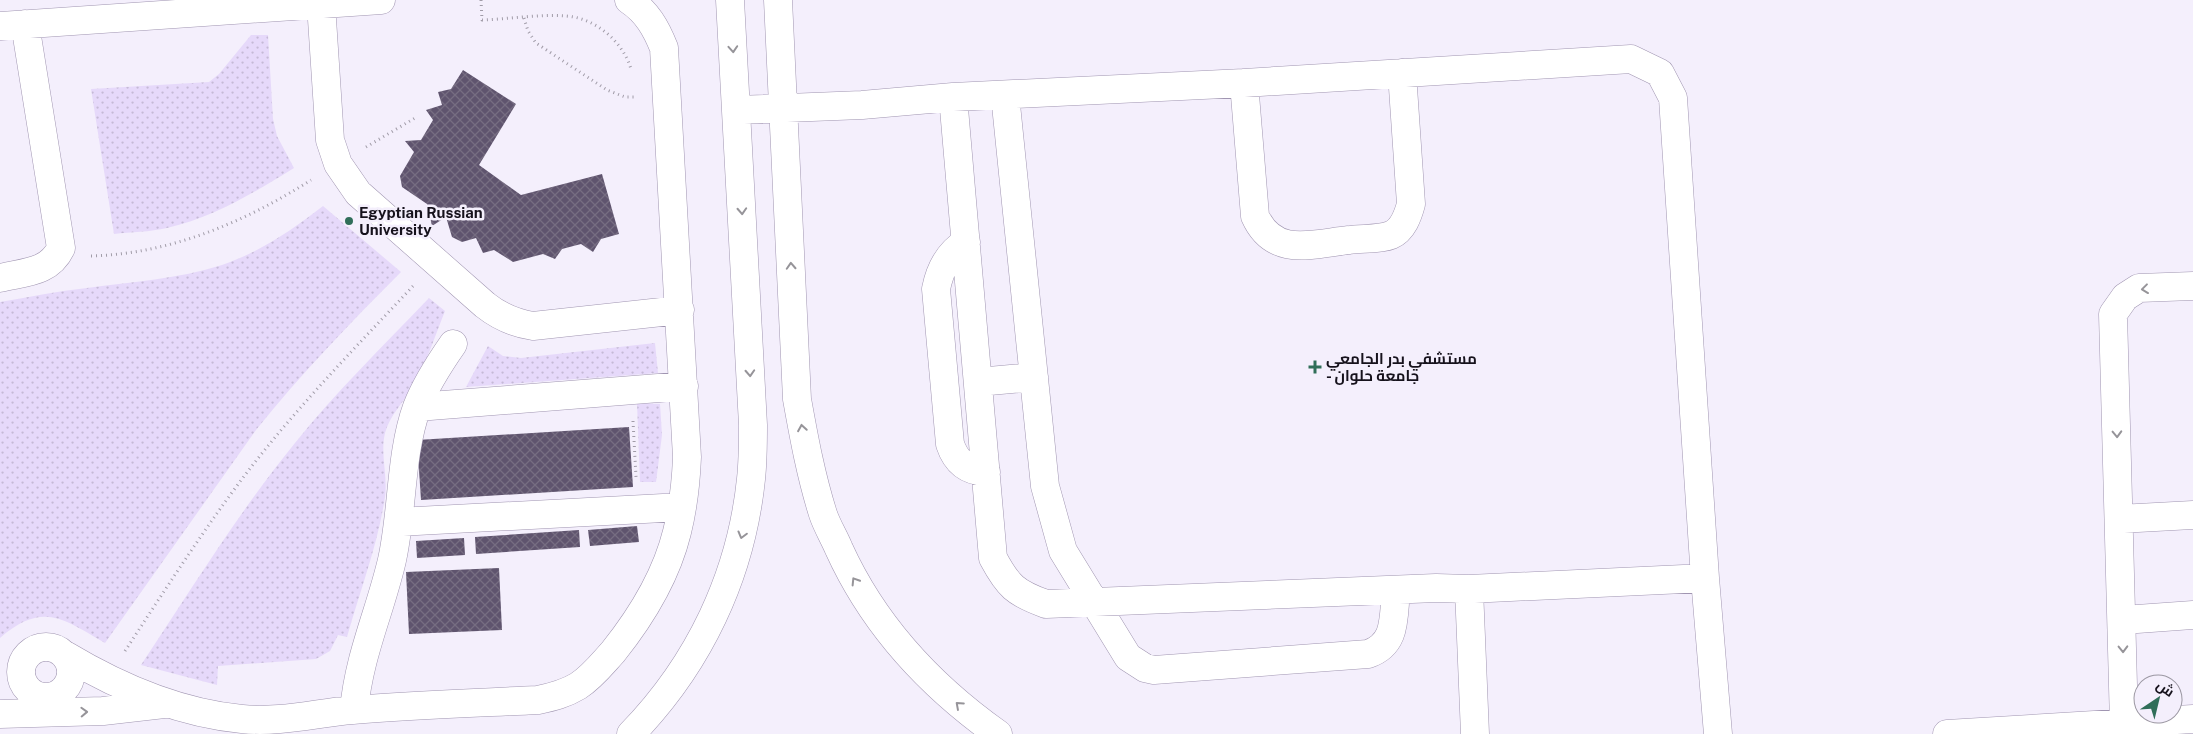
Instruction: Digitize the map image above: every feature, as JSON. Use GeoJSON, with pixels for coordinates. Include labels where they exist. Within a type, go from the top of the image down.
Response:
{"type":"FeatureCollection","features":[{"type":"Feature","properties":{"kind":"street"},"geometry":{"type":"LineString","coordinates":[[0,278],[48,266],[57,257],[62,248],[61,235],[12,25],[381,0]]}},
{"type":"Feature","properties":{"kind":"street"},"geometry":{"type":"LineString","coordinates":[[0,674],[31,651],[39,647],[48,646],[58,649],[107,679],[164,704],[244,720],[263,720],[354,710],[552,698],[577,686],[598,669],[631,629],[646,606],[669,558],[682,507],[687,457],[664,48],[657,30],[645,14],[629,0]]}},
{"type":"Feature","properties":{"kind":"street"},"geometry":{"type":"LineString","coordinates":[[631,734],[653,712],[684,670],[710,626],[730,578],[744,529],[752,477],[753,426],[730,0]]}},
{"type":"Feature","properties":{"kind":"street"},"geometry":{"type":"LineString","coordinates":[[778,0],[797,399],[807,458],[824,516],[849,571],[881,622],[919,668],[963,709],[998,734]]}},
{"type":"Feature","properties":{"kind":"street"},"geometry":{"type":"LineString","coordinates":[[321,4],[330,140],[338,164],[350,184],[358,192],[485,306],[499,316],[515,323],[533,326],[680,310]]}},
{"type":"Feature","properties":{"kind":"street"},"geometry":{"type":"LineString","coordinates":[[737,110],[862,105],[953,97],[1244,83],[1631,59],[1660,74],[1673,98],[1705,578],[1718,734]]}},
{"type":"Feature","properties":{"kind":"street"},"geometry":{"type":"LineString","coordinates":[[1244,83],[1255,216],[1262,230],[1274,240],[1294,246],[1391,235],[1404,222],[1411,204],[1402,73]]}},
{"type":"Feature","properties":{"kind":"street"},"geometry":{"type":"LineString","coordinates":[[1005,95],[1045,486],[1055,528],[1063,551],[1128,657],[1145,668],[1154,670],[1368,654],[1378,651],[1389,638],[1396,592]]}},
{"type":"Feature","properties":{"kind":"street"},"geometry":{"type":"LineString","coordinates":[[953,97],[993,558],[1004,579],[1023,596],[1046,604],[1094,603],[1705,578]]}},
{"type":"Feature","properties":{"kind":"street"},"geometry":{"type":"LineString","coordinates":[[966,242],[957,248],[942,266],[937,284],[937,299],[950,444],[958,460],[966,467],[986,472]]}},
{"type":"Feature","properties":{"kind":"street"},"geometry":{"type":"LineString","coordinates":[[2124,723],[2123,620],[2113,314],[2125,297],[2139,288],[2193,286]]}},
{"type":"Feature","properties":{"kind":"street"},"geometry":{"type":"LineString","coordinates":[[354,710],[358,673],[388,576],[398,522],[410,431],[417,407],[438,365],[453,344]]}},
{"type":"Feature","properties":{"kind":"street"},"geometry":{"type":"LineString","coordinates":[[978,382],[1034,377]]}},
{"type":"Feature","properties":{"kind":"street"},"geometry":{"type":"LineString","coordinates":[[417,407],[684,386]]}},
{"type":"Feature","properties":{"kind":"street"},"geometry":{"type":"LineString","coordinates":[[398,522],[682,507]]}},
{"type":"Feature","properties":{"kind":"street"},"geometry":{"type":"LineString","coordinates":[[2120,519],[2193,515]]}},
{"type":"Feature","properties":{"kind":"street"},"geometry":{"type":"LineString","coordinates":[[1469,589],[1475,734]]}},
{"type":"Feature","properties":{"kind":"street"},"geometry":{"type":"LineString","coordinates":[[2123,620],[2193,615]]}},
{"type":"Feature","properties":{"kind":"street"},"geometry":{"type":"LineString","coordinates":[[47,715],[56,695],[69,682],[70,664],[65,655]]}},
{"type":"Feature","properties":{"kind":"street"},"geometry":{"type":"LineString","coordinates":[[24,658],[20,676],[24,684],[37,696],[47,715]]}},
{"type":"Feature","properties":{"kind":"street"},"geometry":{"type":"LineString","coordinates":[[0,714],[47,715],[124,710],[164,704]]}},
{"type":"Feature","properties":{"kind":"street"},"geometry":{"type":"LineString","coordinates":[[1947,734],[2193,719]]}},
{"type":"Feature","properties":{"kind":"path"},"geometry":{"type":"LineString","coordinates":[[481,0],[482,20],[567,16],[598,26],[611,36],[621,48],[631,70]]}},
{"type":"Feature","properties":{"kind":"path"},"geometry":{"type":"LineString","coordinates":[[524,18],[528,32],[536,43],[607,90],[624,97],[635,97]]}},
{"type":"Feature","properties":{"kind":"path"},"geometry":{"type":"LineString","coordinates":[[634,88],[636,106]]}},
{"type":"Feature","properties":{"kind":"path"},"geometry":{"type":"LineString","coordinates":[[57,257],[113,255],[150,249],[196,237],[240,220],[282,199],[415,118]]}},
{"type":"Feature","properties":{"kind":"path"},"geometry":{"type":"LineString","coordinates":[[107,679],[184,561],[242,478],[306,400],[436,262]]}},
{"type":"Feature","properties":{"kind":"path"},"geometry":{"type":"LineString","coordinates":[[632,391],[638,509]]}},
{"type":"Feature","properties":{"kind":"shaded area"},"geometry":{"type":"Polygon","coordinates":[[[251,35],[268,35],[273,119],[277,136],[294,168],[248,195],[201,218],[161,229],[114,234],[91,89],[209,82],[219,74],[251,35]]]}},
{"type":"Feature","properties":{"kind":"shaded area"},"geometry":{"type":"Polygon","coordinates":[[[323,206],[401,272],[326,349],[256,430],[105,643],[65,621],[41,617],[29,620],[15,627],[0,638],[0,302],[65,291],[172,277],[222,265],[249,254],[275,240],[323,206]]]}},
{"type":"Feature","properties":{"kind":"shaded area"},"geometry":{"type":"Polygon","coordinates":[[[429,298],[445,311],[417,379],[393,415],[385,433],[383,449],[386,489],[382,515],[347,637],[338,635],[330,651],[316,659],[218,666],[217,685],[141,665],[215,552],[295,443],[360,369],[429,298]]]}},
{"type":"Feature","properties":{"kind":"shaded area"},"geometry":{"type":"Polygon","coordinates":[[[655,343],[658,373],[466,387],[488,346],[503,356],[521,358],[655,343]]]}},
{"type":"Feature","properties":{"kind":"shaded area"},"geometry":{"type":"Polygon","coordinates":[[[637,403],[660,404],[662,435],[656,482],[640,482],[637,403]]]}},
{"type":"Feature","properties":{"kind":"building"},"geometry":{"type":"Polygon","coordinates":[[[463,70],[516,104],[479,165],[521,195],[602,174],[619,234],[601,239],[593,252],[581,244],[562,249],[555,259],[543,254],[513,262],[494,250],[483,253],[476,238],[462,242],[452,237],[446,217],[432,226],[427,204],[402,187],[400,176],[414,152],[405,141],[421,140],[433,120],[426,110],[442,105],[438,92],[451,89],[463,70]]]}},
{"type":"Feature","properties":{"kind":"building"},"geometry":{"type":"Polygon","coordinates":[[[629,427],[633,487],[421,500],[417,440],[629,427]]]}},
{"type":"Feature","properties":{"kind":"building"},"geometry":{"type":"Polygon","coordinates":[[[637,526],[639,542],[590,546],[588,530],[637,526]]]}},
{"type":"Feature","properties":{"kind":"building"},"geometry":{"type":"Polygon","coordinates":[[[579,530],[580,547],[476,554],[475,537],[579,530]]]}},
{"type":"Feature","properties":{"kind":"building"},"geometry":{"type":"Polygon","coordinates":[[[464,538],[465,555],[417,558],[416,541],[464,538]]]}},
{"type":"Feature","properties":{"kind":"building"},"geometry":{"type":"Polygon","coordinates":[[[499,568],[502,630],[409,634],[406,572],[499,568]]]}},
{"type":"Feature","properties":{"kind":"place","name":"Egyptian Russian University"},"geometry":{"type":"Point","coordinates":[349,221]}},
{"type":"Feature","properties":{"kind":"place","name":"مستشفي بدر الجامعي - جامعة حلوان"},"geometry":{"type":"Point","coordinates":[1315,367]}}]}
